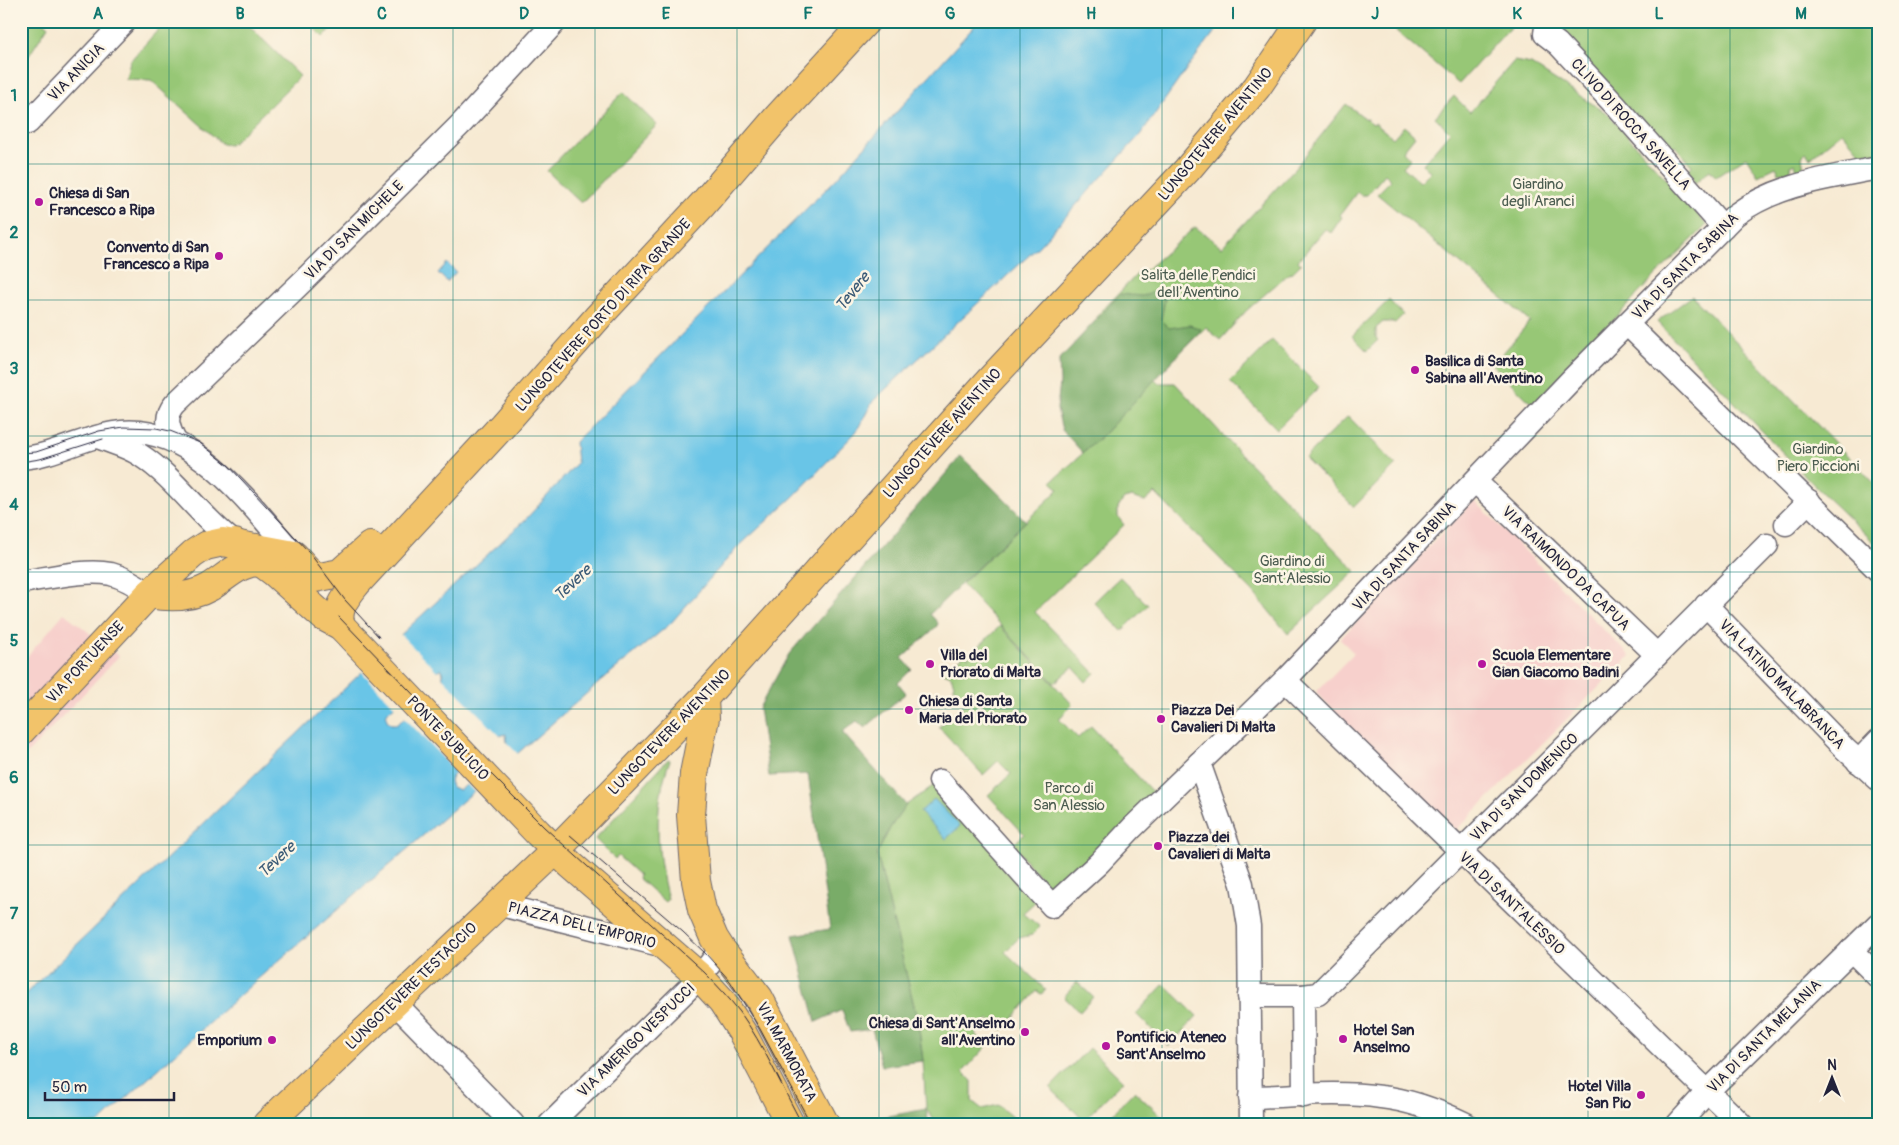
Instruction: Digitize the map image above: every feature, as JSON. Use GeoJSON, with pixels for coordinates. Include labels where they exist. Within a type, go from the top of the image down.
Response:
{"type":"FeatureCollection","features":[{"type":"Feature","properties":{"kind":"main road","name":"LUNGOTEVERE PORTO DI RIPA GRANDE"},"geometry":{"type":"LineString","coordinates":[[343,613],[357,583],[503,425],[598,317],[703,204],[776,119],[866,21]]}},
{"type":"Feature","properties":{"kind":"main road","name":"LUNGOTEVERE PORTO DI RIPA GRANDE"},"geometry":{"type":"LineString","coordinates":[[703,204],[755,158],[887,21]]}},
{"type":"Feature","properties":{"kind":"main road","name":"LUNGOTEVERE AVENTINO"},"geometry":{"type":"LineString","coordinates":[[555,842],[704,698],[989,381],[1187,170],[1258,87],[1302,21]]}},
{"type":"Feature","properties":{"kind":"main road","name":"LUNGOTEVERE PORTO DI RIPA GRANDE"},"geometry":{"type":"LineString","coordinates":[[294,555],[315,578],[340,572],[503,425]]}},
{"type":"Feature","properties":{"kind":"main road","name":"VIA PORTUENSE"},"geometry":{"type":"LineString","coordinates":[[21,730],[149,594],[193,554],[214,543],[235,543],[294,555]]}},
{"type":"Feature","properties":{"kind":"main road","name":"PONTE SUBLICIO"},"geometry":{"type":"LineString","coordinates":[[235,543],[262,562],[324,617],[343,613],[525,819],[555,842]]}},
{"type":"Feature","properties":{"kind":"main road"},"geometry":{"type":"LineString","coordinates":[[149,594],[168,597],[189,595],[207,588],[245,564],[262,562]]}},
{"type":"Feature","properties":{"kind":"main road"},"geometry":{"type":"LineString","coordinates":[[704,698],[705,718],[692,789],[692,838],[696,881],[702,910],[721,949]]}},
{"type":"Feature","properties":{"kind":"main road","name":"LUNGOTEVERE TESTACCIO"},"geometry":{"type":"LineString","coordinates":[[267,1124],[498,904],[555,842]]}},
{"type":"Feature","properties":{"kind":"main road","name":"PIAZZA DELL'EMPORIO"},"geometry":{"type":"LineString","coordinates":[[555,842],[700,977],[722,1001]]}},
{"type":"Feature","properties":{"kind":"main road","name":"VIA MARMORATA"},"geometry":{"type":"LineString","coordinates":[[721,949],[746,981],[766,1012],[825,1124]]}},
{"type":"Feature","properties":{"kind":"main road","name":"VIA MARMORATA"},"geometry":{"type":"LineString","coordinates":[[722,1001],[742,1032],[790,1124]]}},
{"type":"Feature","properties":{"kind":"street","name":"VIA ANICIA"},"geometry":{"type":"LineString","coordinates":[[25,120],[125,21]]}},
{"type":"Feature","properties":{"kind":"street","name":"VIA DI SAN MICHELE"},"geometry":{"type":"LineString","coordinates":[[175,441],[168,422],[169,412],[175,404],[302,282],[460,124],[556,21]]}},
{"type":"Feature","properties":{"kind":"street","name":"CLIVO DI ROCCA SAVELLA"},"geometry":{"type":"LineString","coordinates":[[1548,21],[1545,34],[1558,44],[1616,105],[1723,227]]}},
{"type":"Feature","properties":{"kind":"street","name":"VIA DI SANTA SABINA"},"geometry":{"type":"LineString","coordinates":[[1199,763],[1332,632],[1626,324],[1723,227],[1749,204],[1777,191],[1812,181],[1878,168]]}},
{"type":"Feature","properties":{"kind":"street"},"geometry":{"type":"LineString","coordinates":[[1626,324],[1878,570]]}},
{"type":"Feature","properties":{"kind":"street"},"geometry":{"type":"LineString","coordinates":[[21,458],[38,456],[97,436],[123,431],[158,434],[175,441],[197,455],[222,476],[294,555]]}},
{"type":"Feature","properties":{"kind":"street"},"geometry":{"type":"LineString","coordinates":[[97,436],[129,448],[157,467],[221,532],[235,543]]}},
{"type":"Feature","properties":{"kind":"street","name":"VIA RAIMONDO DA CAPUA"},"geometry":{"type":"LineString","coordinates":[[1475,481],[1657,655]]}},
{"type":"Feature","properties":{"kind":"street"},"geometry":{"type":"LineString","coordinates":[[1786,524],[1809,501]]}},
{"type":"Feature","properties":{"kind":"street","name":"VIA DI SAN DOMENICO"},"geometry":{"type":"LineString","coordinates":[[1303,996],[1318,994],[1767,545]]}},
{"type":"Feature","properties":{"kind":"street"},"geometry":{"type":"LineString","coordinates":[[21,582],[104,573],[130,581],[149,594]]}},
{"type":"Feature","properties":{"kind":"street","name":"VIA LATINO MALABRANCA"},"geometry":{"type":"LineString","coordinates":[[1706,605],[1858,762],[1878,779]]}},
{"type":"Feature","properties":{"kind":"street","name":"VIA DI SANT'ALESSIO"},"geometry":{"type":"LineString","coordinates":[[1285,680],[1741,1124]]}},
{"type":"Feature","properties":{"kind":"street"},"geometry":{"type":"LineString","coordinates":[[1858,762],[1878,741]]}},
{"type":"Feature","properties":{"kind":"street"},"geometry":{"type":"LineString","coordinates":[[940,781],[1052,906],[1099,864],[1132,828],[1199,763],[1245,892],[1248,926],[1250,1124]]}},
{"type":"Feature","properties":{"kind":"street","name":"PIAZZA DELL'EMPORIO"},"geometry":{"type":"LineString","coordinates":[[498,904],[666,946]]}},
{"type":"Feature","properties":{"kind":"street","name":"VIA DI SANTA MELANIA"},"geometry":{"type":"LineString","coordinates":[[1678,1124],[1708,1091],[1878,924]]}},
{"type":"Feature","properties":{"kind":"street"},"geometry":{"type":"LineString","coordinates":[[700,977],[721,949]]}},
{"type":"Feature","properties":{"kind":"street"},"geometry":{"type":"LineString","coordinates":[[1851,950],[1878,976]]}},
{"type":"Feature","properties":{"kind":"street","name":"VIA AMERIGO VESPUCCI"},"geometry":{"type":"LineString","coordinates":[[550,1124],[700,977]]}},
{"type":"Feature","properties":{"kind":"street"},"geometry":{"type":"LineString","coordinates":[[1249,996],[1303,996],[1304,1096]]}},
{"type":"Feature","properties":{"kind":"street"},"geometry":{"type":"LineString","coordinates":[[394,1002],[513,1124]]}},
{"type":"Feature","properties":{"kind":"street"},"geometry":{"type":"LineString","coordinates":[[1250,1097],[1328,1094],[1382,1097],[1421,1106],[1466,1124]]}},
{"type":"Feature","properties":{"kind":"shaded area","name":"Scuola Elementare Gian Giacomo Badini"},"geometry":{"type":"Polygon","coordinates":[[[1474,500],[1630,656],[1456,830],[1316,692],[1354,653],[1340,639],[1474,500]]]}},
{"type":"Feature","properties":{"kind":"shaded area"},"geometry":{"type":"Polygon","coordinates":[[[64,613],[119,656],[21,760],[21,664],[64,613]]]}},
{"type":"Feature","properties":{"kind":"green space"},"geometry":{"type":"Polygon","coordinates":[[[21,21],[41,21],[48,26],[28,57],[21,52],[21,21]]]}},
{"type":"Feature","properties":{"kind":"green space"},"geometry":{"type":"Polygon","coordinates":[[[166,21],[244,21],[300,76],[234,142],[229,145],[222,144],[151,80],[126,79],[130,61],[166,21]]]}},
{"type":"Feature","properties":{"kind":"green space"},"geometry":{"type":"Polygon","coordinates":[[[307,21],[330,21],[334,26],[323,37],[307,21]]]}},
{"type":"Feature","properties":{"kind":"green space"},"geometry":{"type":"Polygon","coordinates":[[[1400,21],[1523,21],[1520,26],[1515,22],[1459,84],[1395,30],[1400,21]]]}},
{"type":"Feature","properties":{"kind":"green space"},"geometry":{"type":"Polygon","coordinates":[[[1555,21],[1878,21],[1878,154],[1864,158],[1842,132],[1810,158],[1806,153],[1802,157],[1804,169],[1797,170],[1795,164],[1790,166],[1791,171],[1779,173],[1776,167],[1758,176],[1746,157],[1716,177],[1710,170],[1695,183],[1687,171],[1692,166],[1675,146],[1669,151],[1550,31],[1555,21]]]}},
{"type":"Feature","properties":{"kind":"green space","name":"Giardino degli Aranci"},"geometry":{"type":"Polygon","coordinates":[[[1514,61],[1531,64],[1608,114],[1707,225],[1650,281],[1534,406],[1493,365],[1530,321],[1377,194],[1391,180],[1385,174],[1367,195],[1361,195],[1357,192],[1340,215],[1342,217],[1331,233],[1325,229],[1298,261],[1301,264],[1246,311],[1220,340],[1206,327],[1154,379],[1096,317],[1140,271],[1146,270],[1195,227],[1222,247],[1296,167],[1346,104],[1373,124],[1375,123],[1393,138],[1404,126],[1415,136],[1403,151],[1410,159],[1403,167],[1420,182],[1430,172],[1423,164],[1450,132],[1435,117],[1454,96],[1470,112],[1514,61]]]}},
{"type":"Feature","properties":{"kind":"green space"},"geometry":{"type":"Polygon","coordinates":[[[623,92],[657,125],[581,203],[547,171],[623,92]]]}},
{"type":"Feature","properties":{"kind":"green space"},"geometry":{"type":"Polygon","coordinates":[[[1154,291],[1165,299],[1161,320],[1169,328],[1190,325],[1201,329],[1102,436],[1083,453],[1062,430],[1057,409],[1060,382],[1059,360],[1120,294],[1142,296],[1154,291]]]}},
{"type":"Feature","properties":{"kind":"green space","name":"Giardino Piero Piccioni"},"geometry":{"type":"Polygon","coordinates":[[[1692,296],[1878,487],[1878,546],[1817,488],[1657,322],[1692,296]]]}},
{"type":"Feature","properties":{"kind":"green space"},"geometry":{"type":"Polygon","coordinates":[[[1389,300],[1403,315],[1395,323],[1383,322],[1376,328],[1376,338],[1378,340],[1367,351],[1352,336],[1389,300]]]}},
{"type":"Feature","properties":{"kind":"green space"},"geometry":{"type":"Polygon","coordinates":[[[1272,340],[1319,387],[1277,429],[1230,382],[1272,340]]]}},
{"type":"Feature","properties":{"kind":"green space","name":"Giardino di Sant'Alessio"},"geometry":{"type":"Polygon","coordinates":[[[1154,379],[1158,383],[1175,383],[1231,444],[1356,571],[1288,634],[1253,592],[1155,493],[1145,502],[1132,497],[1124,499],[1118,507],[1118,517],[1124,525],[1035,612],[1095,673],[1086,682],[1073,667],[1054,683],[962,584],[1059,489],[1051,482],[1102,436],[1154,379]]]}},
{"type":"Feature","properties":{"kind":"green space"},"geometry":{"type":"Polygon","coordinates":[[[1348,416],[1396,465],[1354,507],[1305,458],[1348,416]]]}},
{"type":"Feature","properties":{"kind":"green space"},"geometry":{"type":"Polygon","coordinates":[[[961,456],[1026,521],[930,614],[938,623],[937,626],[902,658],[912,669],[898,683],[906,693],[865,728],[857,721],[842,732],[906,805],[890,828],[877,854],[918,1022],[923,1061],[882,1066],[872,1029],[850,1032],[842,1010],[816,1022],[793,935],[830,929],[808,774],[769,776],[759,708],[789,654],[961,456]]]}},
{"type":"Feature","properties":{"kind":"green space"},"geometry":{"type":"Polygon","coordinates":[[[1120,577],[1148,605],[1122,631],[1094,602],[1120,577]]]}},
{"type":"Feature","properties":{"kind":"green space","name":"Parco di San Alessio"},"geometry":{"type":"Polygon","coordinates":[[[1000,626],[1072,704],[1059,719],[1078,738],[1091,726],[1156,796],[1052,892],[1013,845],[1024,834],[988,795],[1011,774],[998,761],[983,775],[939,727],[967,702],[953,687],[954,684],[951,676],[944,673],[965,654],[968,657],[1000,626]]]}},
{"type":"Feature","properties":{"kind":"green space"},"geometry":{"type":"Polygon","coordinates":[[[668,759],[670,760],[661,794],[658,830],[661,865],[668,899],[665,902],[638,878],[639,875],[618,856],[615,859],[595,839],[668,759]]]}},
{"type":"Feature","properties":{"kind":"green space"},"geometry":{"type":"Polygon","coordinates":[[[940,781],[1036,901],[1023,913],[1040,927],[1032,935],[1019,938],[1005,952],[1046,990],[1041,994],[1037,991],[1002,1030],[988,1019],[975,1034],[987,1046],[963,1072],[972,1081],[972,1101],[982,1109],[998,1105],[1020,1124],[937,1124],[926,1109],[918,1022],[877,854],[890,828],[906,805],[940,781]]]}},
{"type":"Feature","properties":{"kind":"green space"},"geometry":{"type":"Polygon","coordinates":[[[1077,982],[1093,997],[1080,1012],[1064,997],[1077,982]]]}},
{"type":"Feature","properties":{"kind":"green space"},"geometry":{"type":"Polygon","coordinates":[[[1164,984],[1197,1016],[1169,1046],[1136,1014],[1164,984]]]}},
{"type":"Feature","properties":{"kind":"green space"},"geometry":{"type":"Polygon","coordinates":[[[1089,1048],[1123,1081],[1084,1120],[1050,1088],[1089,1048]]]}},
{"type":"Feature","properties":{"kind":"green space"},"geometry":{"type":"Polygon","coordinates":[[[1134,1091],[1170,1124],[1103,1124],[1134,1091]]]}},
{"type":"Feature","properties":{"kind":"green space"},"geometry":{"type":"Polygon","coordinates":[[[926,1109],[929,1124],[847,1124],[926,1109]]]}},
{"type":"Feature","properties":{"kind":"water","name":"Tevere"},"geometry":{"type":"Polygon","coordinates":[[[979,21],[1223,21],[1140,135],[1038,247],[873,401],[856,432],[794,496],[737,548],[670,624],[609,674],[252,984],[98,1124],[21,1124],[21,998],[408,628],[526,519],[577,463],[575,442],[836,179],[979,21]],[[442,669],[429,673],[388,712],[386,718],[389,723],[398,724],[443,680],[442,669]],[[506,734],[493,738],[452,776],[450,781],[452,787],[459,790],[464,787],[507,745],[506,734]]]}},
{"type":"Feature","properties":{"kind":"water"},"geometry":{"type":"Polygon","coordinates":[[[447,263],[456,272],[447,282],[438,273],[447,263]]]}},
{"type":"Feature","properties":{"kind":"water"},"geometry":{"type":"Polygon","coordinates":[[[934,799],[960,826],[946,839],[920,812],[934,799]]]}},
{"type":"Feature","properties":{"kind":"pier"},"geometry":{"type":"Polygon","coordinates":[[[399,633],[439,673],[430,676],[396,708],[360,670],[399,633]]]}},
{"type":"Feature","properties":{"kind":"pier"},"geometry":{"type":"Polygon","coordinates":[[[440,675],[502,738],[494,740],[458,774],[403,716],[441,679],[440,675]]]}},
{"type":"Feature","properties":{"kind":"pier"},"geometry":{"type":"Polygon","coordinates":[[[504,740],[520,756],[476,794],[465,782],[504,744],[504,740]]]}},
{"type":"Feature","properties":{"kind":"tram line"},"geometry":{"type":"LineString","coordinates":[[21,453],[36,452],[99,431],[124,427],[156,428],[170,431],[200,443],[228,465],[308,551],[345,600],[379,637]]}},
{"type":"Feature","properties":{"kind":"tram line"},"geometry":{"type":"LineString","coordinates":[[21,462],[40,459],[103,439]]}},
{"type":"Feature","properties":{"kind":"tram line"},"geometry":{"type":"LineString","coordinates":[[339,617],[453,736],[544,827],[704,972],[723,992],[740,1012],[757,1039],[802,1124]]}},
{"type":"Feature","properties":{"kind":"tram line"},"geometry":{"type":"LineString","coordinates":[[570,835],[683,932],[730,981],[760,1029],[811,1124]]}},
{"type":"Feature","properties":{"kind":"place","name":"Chiesa di San Francesco a Ripa"},"geometry":{"type":"Point","coordinates":[39,202]}},
{"type":"Feature","properties":{"kind":"place","name":"Convento di San Francesco a Ripa"},"geometry":{"type":"Point","coordinates":[219,256]}},
{"type":"Feature","properties":{"kind":"place","name":"Basilica di Santa Sabina all'Aventino"},"geometry":{"type":"Point","coordinates":[1415,370]}},
{"type":"Feature","properties":{"kind":"place","name":"Villa del Priorato di Malta"},"geometry":{"type":"Point","coordinates":[930,664]}},
{"type":"Feature","properties":{"kind":"place","name":"Scuola Elementare Gian Giacomo Badini"},"geometry":{"type":"Point","coordinates":[1482,664]}},
{"type":"Feature","properties":{"kind":"place","name":"Chiesa di Santa Maria del Priorato"},"geometry":{"type":"Point","coordinates":[909,710]}},
{"type":"Feature","properties":{"kind":"place","name":"Piazza Dei Cavalieri Di Malta"},"geometry":{"type":"Point","coordinates":[1161,719]}},
{"type":"Feature","properties":{"kind":"place","name":"Piazza dei Cavalieri di Malta"},"geometry":{"type":"Point","coordinates":[1158,846]}},
{"type":"Feature","properties":{"kind":"place","name":"Chiesa di Sant'Anselmo all'Aventino"},"geometry":{"type":"Point","coordinates":[1025,1032]}},
{"type":"Feature","properties":{"kind":"place","name":"Hotel San Anselmo"},"geometry":{"type":"Point","coordinates":[1343,1039]}},
{"type":"Feature","properties":{"kind":"place","name":"Emporium"},"geometry":{"type":"Point","coordinates":[272,1040]}},
{"type":"Feature","properties":{"kind":"place","name":"Pontificio Ateneo Sant'Anselmo"},"geometry":{"type":"Point","coordinates":[1106,1046]}},
{"type":"Feature","properties":{"kind":"place","name":"Hotel Villa San Pio"},"geometry":{"type":"Point","coordinates":[1641,1095]}},
{"type":"Feature","properties":{"kind":"park label","name":"Salita delle Pendici dell'Aventino"},"geometry":{"type":"Point","coordinates":[1198,284]}}]}
